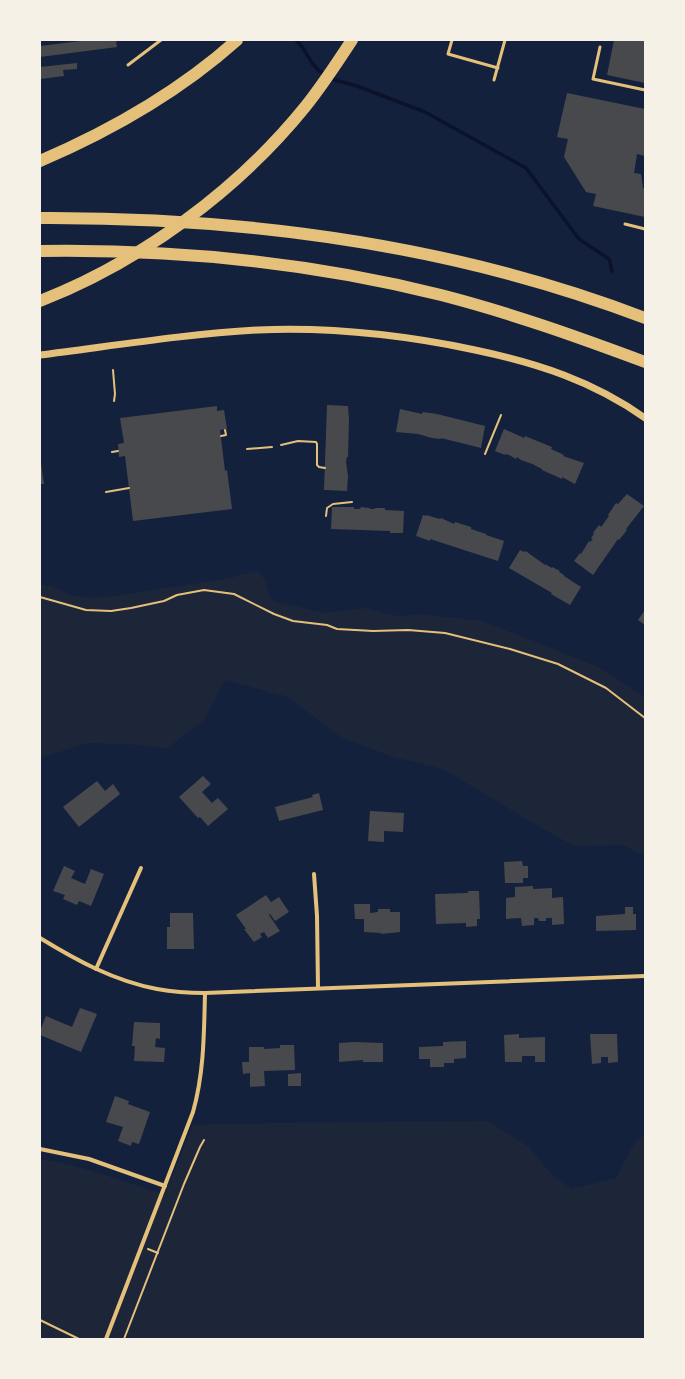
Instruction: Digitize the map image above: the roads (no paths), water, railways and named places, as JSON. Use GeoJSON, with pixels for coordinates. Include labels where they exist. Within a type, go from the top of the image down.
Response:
{"type":"FeatureCollection","features":[{"type":"Feature","properties":{"kind":"highway"},"geometry":{"type":"LineString","coordinates":[[40,161],[84,141],[144,107],[193,76],[237,40]]}},
{"type":"Feature","properties":{"kind":"highway"},"geometry":{"type":"LineString","coordinates":[[40,301],[103,272],[143,250],[173,230],[198,210],[247,169],[305,107],[352,40]]}},
{"type":"Feature","properties":{"kind":"highway"},"geometry":{"type":"LineString","coordinates":[[40,218],[148,220],[228,225],[350,239],[435,255],[485,267],[548,285],[645,318]]}},
{"type":"Feature","properties":{"kind":"highway"},"geometry":{"type":"LineString","coordinates":[[40,251],[88,250],[174,253],[226,258],[333,273],[388,283],[441,295],[499,311],[555,329],[645,362]]}},
{"type":"Feature","properties":{"kind":"highway"},"geometry":{"type":"LineString","coordinates":[[598,301],[645,313]]}},
{"type":"Feature","properties":{"kind":"street"},"geometry":{"type":"LineString","coordinates":[[40,355],[199,335],[258,330],[318,330],[377,334],[449,344],[506,357],[544,368],[581,381],[600,390],[645,418]]}},
{"type":"Feature","properties":{"kind":"street"},"geometry":{"type":"LineString","coordinates":[[96,969],[141,868]]}},
{"type":"Feature","properties":{"kind":"street"},"geometry":{"type":"LineString","coordinates":[[314,874],[317,916],[318,988]]}},
{"type":"Feature","properties":{"kind":"street"},"geometry":{"type":"LineString","coordinates":[[40,938],[68,955],[96,969],[133,983],[157,989],[206,993],[645,976]]}},
{"type":"Feature","properties":{"kind":"street"},"geometry":{"type":"LineString","coordinates":[[106,1339],[186,1134],[198,1093],[202,1067],[206,993]]}},
{"type":"Feature","properties":{"kind":"street"},"geometry":{"type":"LineString","coordinates":[[40,1149],[89,1159],[165,1186]]}},
{"type":"Feature","properties":{"kind":"lane"},"geometry":{"type":"LineString","coordinates":[[128,65],[161,40]]}},
{"type":"Feature","properties":{"kind":"lane"},"geometry":{"type":"LineString","coordinates":[[452,40],[448,54],[498,68]]}},
{"type":"Feature","properties":{"kind":"lane"},"geometry":{"type":"LineString","coordinates":[[494,80],[505,40]]}},
{"type":"Feature","properties":{"kind":"lane"},"geometry":{"type":"LineString","coordinates":[[600,47],[593,79],[645,90]]}},
{"type":"Feature","properties":{"kind":"lane"},"geometry":{"type":"LineString","coordinates":[[625,224],[645,228]]}},
{"type":"Feature","properties":{"kind":"waterway"},"geometry":{"type":"LineString","coordinates":[[296,40],[319,71],[335,80],[357,86],[425,112],[526,168],[579,239],[609,259],[612,271]]}}]}
